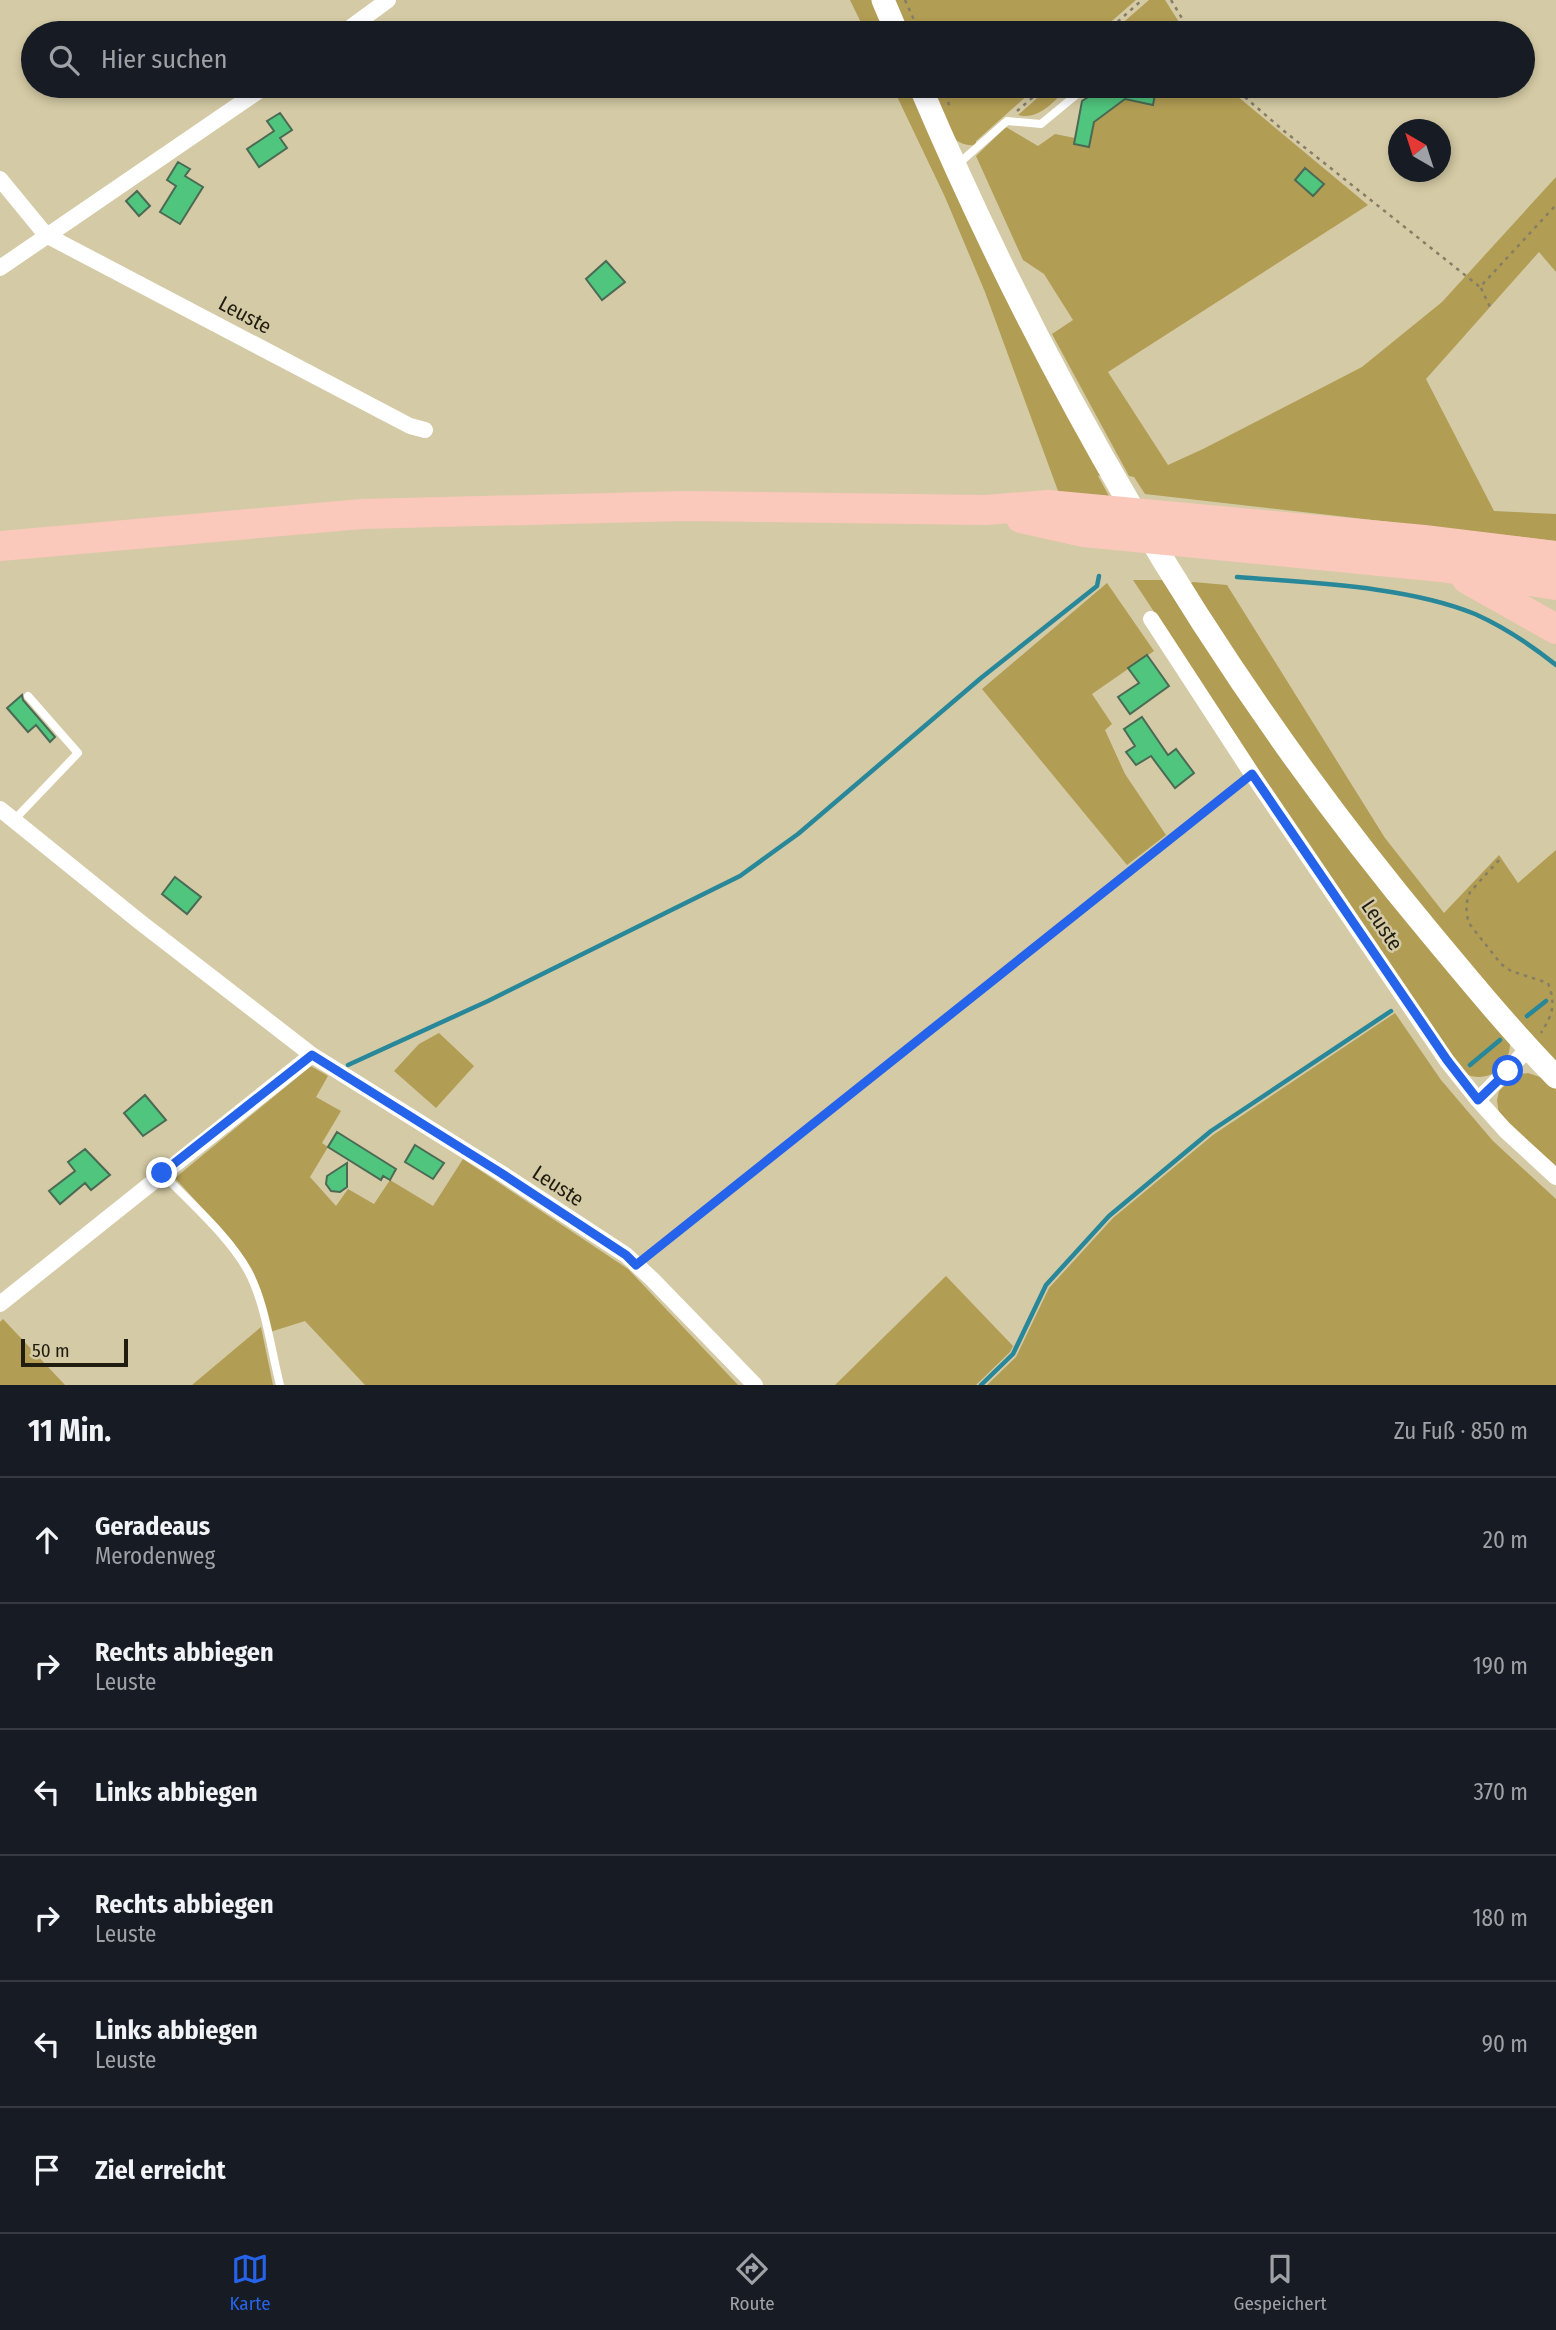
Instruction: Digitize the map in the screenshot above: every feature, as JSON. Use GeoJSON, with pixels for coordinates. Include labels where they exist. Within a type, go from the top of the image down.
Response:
{"type":"FeatureCollection","features":[{"type":"Feature","properties":{"kind":"highway"},"geometry":{"type":"LineString","coordinates":[[0,546],[362,514],[685,506],[986,510],[1048,505],[1424,540],[1556,556]]}},
{"type":"Feature","properties":{"kind":"highway"},"geometry":{"type":"LineString","coordinates":[[986,510],[1084,532],[1441,567],[1556,585]]}},
{"type":"Feature","properties":{"kind":"highway"},"geometry":{"type":"LineString","coordinates":[[1441,567],[1487,589],[1556,629]]}},
{"type":"Feature","properties":{"kind":"main road"},"geometry":{"type":"LineString","coordinates":[[883,0],[892,21]]}},
{"type":"Feature","properties":{"kind":"main road"},"geometry":{"type":"LineString","coordinates":[[925,98],[954,166],[1033,328],[1113,476],[1174,580],[1261,712],[1370,859],[1475,987],[1556,1077]]}},
{"type":"Feature","properties":{"kind":"street"},"geometry":{"type":"LineString","coordinates":[[359,21],[388,0]]}},
{"type":"Feature","properties":{"kind":"street"},"geometry":{"type":"LineString","coordinates":[[0,268],[248,98]]}},
{"type":"Feature","properties":{"kind":"street","name":"Leuste"},"geometry":{"type":"LineString","coordinates":[[0,179],[46,235],[410,426],[425,430]]}},
{"type":"Feature","properties":{"kind":"street","name":"Leuste"},"geometry":{"type":"LineString","coordinates":[[1152,619],[1252,774],[1447,1060],[1505,1130],[1556,1177]]}},
{"type":"Feature","properties":{"kind":"street","name":"Leuste"},"geometry":{"type":"LineString","coordinates":[[0,810],[312,1055],[626,1255],[755,1385]]}},
{"type":"Feature","properties":{"kind":"street"},"geometry":{"type":"LineString","coordinates":[[1478,1100],[1529,1048]]}},
{"type":"Feature","properties":{"kind":"street"},"geometry":{"type":"LineString","coordinates":[[0,1304],[312,1055]]}},
{"type":"Feature","properties":{"kind":"lane"},"geometry":{"type":"LineString","coordinates":[[954,166],[1007,121],[1041,124],[1072,98]]}},
{"type":"Feature","properties":{"kind":"lane"},"geometry":{"type":"LineString","coordinates":[[14,820],[78,753],[28,696]]}},
{"type":"Feature","properties":{"kind":"lane"},"geometry":{"type":"LineString","coordinates":[[162,1173],[230,1246],[248,1272],[260,1303],[279,1385]]}},
{"type":"Feature","properties":{"kind":"path"},"geometry":{"type":"LineString","coordinates":[[905,0],[915,21]]}},
{"type":"Feature","properties":{"kind":"path"},"geometry":{"type":"LineString","coordinates":[[1118,21],[1142,0]]}},
{"type":"Feature","properties":{"kind":"path"},"geometry":{"type":"LineString","coordinates":[[1171,0],[1184,21]]}},
{"type":"Feature","properties":{"kind":"path"},"geometry":{"type":"LineString","coordinates":[[1007,121],[1033,98]]}},
{"type":"Feature","properties":{"kind":"path"},"geometry":{"type":"LineString","coordinates":[[1247,98],[1284,131],[1480,287],[1490,307]]}},
{"type":"Feature","properties":{"kind":"path"},"geometry":{"type":"LineString","coordinates":[[1480,287],[1556,205]]}},
{"type":"Feature","properties":{"kind":"path"},"geometry":{"type":"LineString","coordinates":[[636,1265],[1252,774]]}},
{"type":"Feature","properties":{"kind":"path"},"geometry":{"type":"LineString","coordinates":[[1499,860],[1470,892],[1465,905],[1468,922],[1501,964],[1511,971],[1548,983],[1555,995],[1555,1010],[1546,1024]]}},
{"type":"Feature","properties":{"kind":"shaded area"},"geometry":{"type":"Polygon","coordinates":[[[850,0],[874,0],[883,21],[860,21],[850,0]]]}},
{"type":"Feature","properties":{"kind":"shaded area"},"geometry":{"type":"Polygon","coordinates":[[[891,0],[1136,0],[1112,21],[900,21],[891,0]]]}},
{"type":"Feature","properties":{"kind":"shaded area"},"geometry":{"type":"Polygon","coordinates":[[[1149,0],[1165,0],[1178,21],[1125,21],[1149,0]]]}},
{"type":"Feature","properties":{"kind":"shaded area"},"geometry":{"type":"Polygon","coordinates":[[[898,98],[917,98],[1113,503],[1061,499],[985,292],[945,197],[898,98]]]}},
{"type":"Feature","properties":{"kind":"shaded area"},"geometry":{"type":"Polygon","coordinates":[[[932,98],[1024,98],[976,141],[976,145],[965,145],[957,141],[939,115],[932,98]]]}},
{"type":"Feature","properties":{"kind":"shaded area"},"geometry":{"type":"Polygon","coordinates":[[[1037,98],[1057,98],[1040,112],[1018,115],[1037,98]]]}},
{"type":"Feature","properties":{"kind":"shaded area"},"geometry":{"type":"Polygon","coordinates":[[[1154,98],[1239,98],[1368,205],[1108,372],[1168,465],[1362,367],[1442,302],[1556,177],[1556,272],[1539,252],[1426,379],[1494,511],[1556,514],[1556,541],[1145,494],[1134,477],[1129,476],[1052,334],[1073,320],[1044,274],[1023,260],[976,156],[1006,127],[1038,146],[1055,134],[1075,138],[1074,144],[1089,147],[1094,122],[1125,99],[1153,104],[1154,98]]]}},
{"type":"Feature","properties":{"kind":"shaded area"},"geometry":{"type":"Polygon","coordinates":[[[1133,580],[1162,580],[1205,645],[1510,1043],[1506,1060],[1496,1072],[1482,1077],[1465,1074],[1351,909],[1133,580]]]}},
{"type":"Feature","properties":{"kind":"shaded area"},"geometry":{"type":"Polygon","coordinates":[[[1193,582],[1227,585],[1385,838],[1444,913],[1499,855],[1518,883],[1556,850],[1556,1066],[1343,813],[1187,585],[1193,582]]]}},
{"type":"Feature","properties":{"kind":"shaded area"},"geometry":{"type":"Polygon","coordinates":[[[1107,583],[1154,651],[1092,694],[1112,724],[1105,730],[1125,774],[1166,835],[1127,865],[982,689],[1107,583]]]}},
{"type":"Feature","properties":{"kind":"shaded area"},"geometry":{"type":"Polygon","coordinates":[[[1395,1013],[1441,1080],[1493,1141],[1556,1199],[1556,1385],[987,1385],[1016,1357],[1049,1288],[1113,1218],[1213,1135],[1395,1013]]]}},
{"type":"Feature","properties":{"kind":"shaded area"},"geometry":{"type":"Polygon","coordinates":[[[439,1033],[474,1066],[436,1108],[394,1071],[419,1044],[439,1033]]]}},
{"type":"Feature","properties":{"kind":"shaded area"},"geometry":{"type":"Polygon","coordinates":[[[311,1066],[328,1076],[316,1097],[341,1111],[322,1143],[328,1147],[310,1177],[336,1206],[348,1189],[374,1204],[390,1180],[433,1206],[463,1159],[628,1269],[738,1385],[365,1385],[305,1321],[270,1332],[251,1269],[233,1242],[175,1178],[311,1066]]]}},
{"type":"Feature","properties":{"kind":"shaded area"},"geometry":{"type":"Polygon","coordinates":[[[1528,1073],[1546,1079],[1556,1089],[1556,1168],[1499,1115],[1499,1091],[1516,1075],[1528,1073]]]}},
{"type":"Feature","properties":{"kind":"shaded area"},"geometry":{"type":"Polygon","coordinates":[[[946,1276],[1013,1346],[1010,1352],[976,1385],[835,1385],[946,1276]]]}},
{"type":"Feature","properties":{"kind":"shaded area"},"geometry":{"type":"Polygon","coordinates":[[[3,1319],[65,1385],[0,1385],[0,1322],[3,1319]]]}},
{"type":"Feature","properties":{"kind":"shaded area"},"geometry":{"type":"Polygon","coordinates":[[[261,1327],[273,1385],[192,1385],[261,1327]]]}},
{"type":"Feature","properties":{"kind":"building"},"geometry":{"type":"Polygon","coordinates":[[[1087,98],[1154,98],[1153,105],[1125,99],[1094,122],[1089,147],[1074,144],[1082,101],[1087,98]]]}},
{"type":"Feature","properties":{"kind":"building"},"geometry":{"type":"Polygon","coordinates":[[[280,113],[292,130],[280,138],[287,148],[259,167],[247,149],[274,131],[267,121],[280,113]]]}},
{"type":"Feature","properties":{"kind":"building"},"geometry":{"type":"Polygon","coordinates":[[[178,162],[190,169],[185,176],[203,187],[180,224],[160,212],[176,186],[167,180],[178,162]]]}},
{"type":"Feature","properties":{"kind":"building"},"geometry":{"type":"Polygon","coordinates":[[[1305,168],[1324,184],[1313,196],[1295,180],[1305,168]]]}},
{"type":"Feature","properties":{"kind":"building"},"geometry":{"type":"Polygon","coordinates":[[[137,191],[150,206],[139,216],[126,201],[137,191]]]}},
{"type":"Feature","properties":{"kind":"building"},"geometry":{"type":"Polygon","coordinates":[[[606,261],[625,282],[602,300],[586,279],[606,261]]]}},
{"type":"Feature","properties":{"kind":"building"},"geometry":{"type":"Polygon","coordinates":[[[1147,655],[1169,686],[1130,714],[1118,697],[1139,683],[1128,668],[1147,655]]]}},
{"type":"Feature","properties":{"kind":"building"},"geometry":{"type":"Polygon","coordinates":[[[22,695],[23,700],[55,737],[50,742],[36,725],[28,732],[7,708],[22,695]]]}},
{"type":"Feature","properties":{"kind":"building"},"geometry":{"type":"Polygon","coordinates":[[[1142,717],[1168,755],[1176,749],[1194,773],[1175,788],[1151,756],[1136,765],[1126,752],[1135,746],[1124,729],[1142,717]]]}},
{"type":"Feature","properties":{"kind":"building"},"geometry":{"type":"Polygon","coordinates":[[[175,877],[201,897],[187,914],[162,894],[175,877]]]}},
{"type":"Feature","properties":{"kind":"building"},"geometry":{"type":"Polygon","coordinates":[[[145,1095],[166,1120],[143,1136],[124,1113],[145,1095]]]}},
{"type":"Feature","properties":{"kind":"building"},"geometry":{"type":"Polygon","coordinates":[[[337,1132],[396,1169],[390,1180],[383,1176],[381,1180],[328,1147],[337,1132]]]}},
{"type":"Feature","properties":{"kind":"building"},"geometry":{"type":"Polygon","coordinates":[[[415,1145],[444,1163],[433,1179],[405,1162],[415,1145]]]}},
{"type":"Feature","properties":{"kind":"building"},"geometry":{"type":"Polygon","coordinates":[[[85,1149],[110,1175],[91,1190],[85,1183],[60,1204],[49,1191],[75,1171],[68,1162],[85,1149]]]}},
{"type":"Feature","properties":{"kind":"building"},"geometry":{"type":"Polygon","coordinates":[[[347,1163],[347,1187],[340,1192],[331,1191],[326,1184],[327,1176],[347,1163]]]}},
{"type":"Feature","properties":{"kind":"waterway"},"geometry":{"type":"LineString","coordinates":[[348,1065],[488,1001],[740,876],[798,834],[981,678],[1097,586],[1099,576]]}},
{"type":"Feature","properties":{"kind":"waterway"},"geometry":{"type":"LineString","coordinates":[[1237,577],[1358,587],[1419,597],[1475,614],[1527,644],[1556,665]]}},
{"type":"Feature","properties":{"kind":"waterway"},"geometry":{"type":"LineString","coordinates":[[1527,1016],[1546,1001]]}},
{"type":"Feature","properties":{"kind":"waterway"},"geometry":{"type":"LineString","coordinates":[[981,1385],[1013,1354],[1046,1285],[1109,1216],[1211,1131],[1391,1011]]}},
{"type":"Feature","properties":{"kind":"waterway"},"geometry":{"type":"LineString","coordinates":[[1470,1065],[1500,1040]]}},
{"type":"Feature","properties":{"kind":"route"},"geometry":{"type":"LineString","coordinates":[[162,1173],[312,1055],[501,1173],[626,1255],[636,1265],[1252,774],[1447,1060],[1478,1100],[1508,1071]]}}]}
